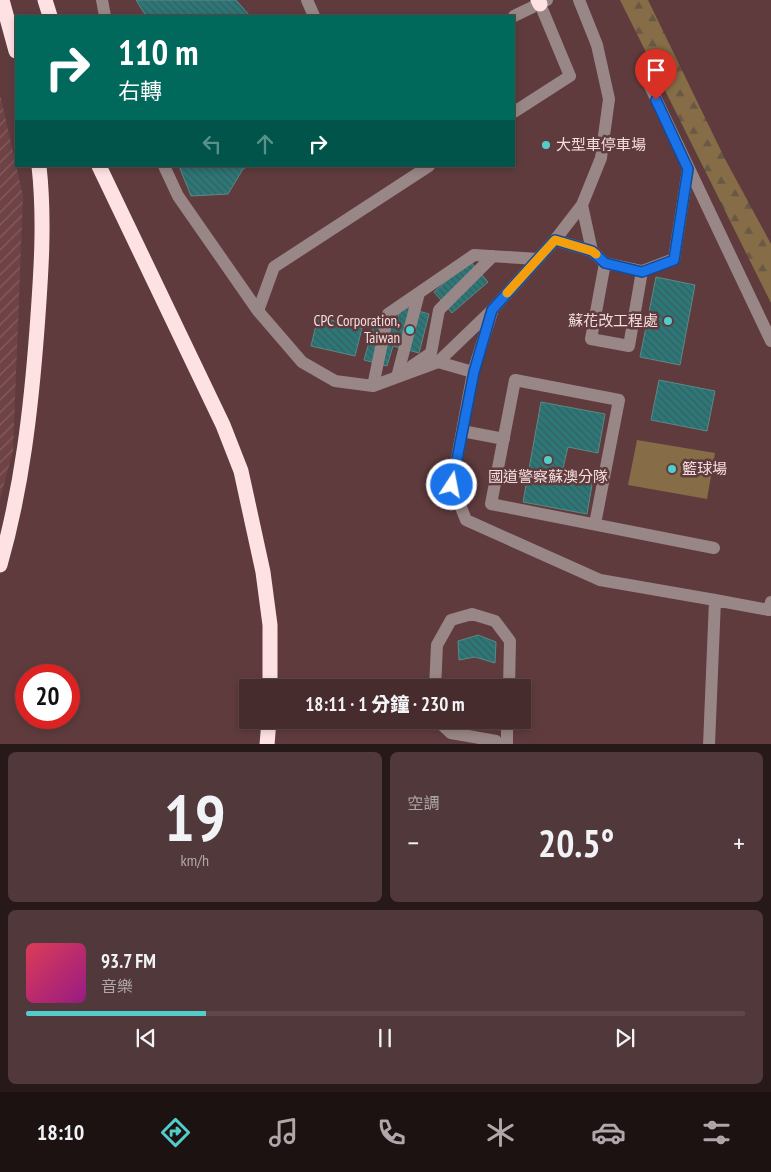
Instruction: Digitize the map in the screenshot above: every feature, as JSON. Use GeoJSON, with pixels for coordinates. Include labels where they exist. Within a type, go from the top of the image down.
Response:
{"type":"FeatureCollection","features":[{"type":"Feature","properties":{"kind":"highway"},"geometry":{"type":"LineString","coordinates":[[2,0],[15,47]]}},
{"type":"Feature","properties":{"kind":"highway"},"geometry":{"type":"LineString","coordinates":[[11,0],[15,22]]}},
{"type":"Feature","properties":{"kind":"highway"},"geometry":{"type":"LineString","coordinates":[[0,565],[18,495],[31,399],[42,264],[42,192],[39,167]]}},
{"type":"Feature","properties":{"kind":"highway"},"geometry":{"type":"LineString","coordinates":[[99,167],[223,425],[240,471],[253,522],[265,589],[270,625],[270,679]]}},
{"type":"Feature","properties":{"kind":"highway"},"geometry":{"type":"LineString","coordinates":[[267,744],[268,729]]}},
{"type":"Feature","properties":{"kind":"lane"},"geometry":{"type":"LineString","coordinates":[[102,0],[105,15]]}},
{"type":"Feature","properties":{"kind":"lane"},"geometry":{"type":"LineString","coordinates":[[307,0],[314,15]]}},
{"type":"Feature","properties":{"kind":"lane"},"geometry":{"type":"LineString","coordinates":[[164,167],[178,196],[258,311],[302,362],[335,381],[373,386],[438,362],[492,310],[555,240],[582,205],[601,158],[609,99],[597,45],[579,0]]}},
{"type":"Feature","properties":{"kind":"lane"},"geometry":{"type":"LineString","coordinates":[[515,15],[542,1],[570,76],[515,111]]}},
{"type":"Feature","properties":{"kind":"lane"},"geometry":{"type":"LineString","coordinates":[[648,82],[771,341]]}},
{"type":"Feature","properties":{"kind":"lane"},"geometry":{"type":"LineString","coordinates":[[258,311],[274,267],[427,167]]}},
{"type":"Feature","properties":{"kind":"lane"},"geometry":{"type":"LineString","coordinates":[[555,240],[592,251],[605,263],[642,272],[674,260],[688,169]]}},
{"type":"Feature","properties":{"kind":"lane"},"geometry":{"type":"LineString","coordinates":[[582,205],[592,251]]}},
{"type":"Feature","properties":{"kind":"lane"},"geometry":{"type":"LineString","coordinates":[[373,386],[388,314],[474,255],[538,259]]}},
{"type":"Feature","properties":{"kind":"lane"},"geometry":{"type":"LineString","coordinates":[[398,377],[431,353],[439,310],[494,256]]}},
{"type":"Feature","properties":{"kind":"lane"},"geometry":{"type":"LineString","coordinates":[[605,263],[591,339],[629,346],[642,272]]}},
{"type":"Feature","properties":{"kind":"lane"},"geometry":{"type":"LineString","coordinates":[[398,377],[419,293]]}},
{"type":"Feature","properties":{"kind":"lane"},"geometry":{"type":"LineString","coordinates":[[492,310],[474,372],[452,485],[466,520],[600,580],[769,610],[771,602]]}},
{"type":"Feature","properties":{"kind":"lane"},"geometry":{"type":"LineString","coordinates":[[438,362],[474,372]]}},
{"type":"Feature","properties":{"kind":"lane"},"geometry":{"type":"LineString","coordinates":[[595,524],[619,400],[516,380],[491,504],[714,548]]}},
{"type":"Feature","properties":{"kind":"lane"},"geometry":{"type":"LineString","coordinates":[[462,431],[504,439]]}},
{"type":"Feature","properties":{"kind":"lane"},"geometry":{"type":"LineString","coordinates":[[710,744],[714,600]]}},
{"type":"Feature","properties":{"kind":"lane"},"geometry":{"type":"LineString","coordinates":[[435,679],[437,645],[451,620],[472,614],[495,621],[510,641],[509,679]]}},
{"type":"Feature","properties":{"kind":"lane"},"geometry":{"type":"LineString","coordinates":[[447,729],[451,733],[496,741],[499,744]]}},
{"type":"Feature","properties":{"kind":"lane"},"geometry":{"type":"LineString","coordinates":[[507,744],[508,729]]}},
{"type":"Feature","properties":{"kind":"shaded area"},"geometry":{"type":"Polygon","coordinates":[[[0,94],[23,196],[13,451],[0,499],[0,94]]]}},
{"type":"Feature","properties":{"kind":"green space"},"geometry":{"type":"Polygon","coordinates":[[[620,0],[648,0],[725,159],[771,244],[771,303],[620,0]]]}},
{"type":"Feature","properties":{"kind":"green space","name":"籃球場"},"geometry":{"type":"Polygon","coordinates":[[[637,440],[715,453],[707,499],[628,485],[637,440]]]}},
{"type":"Feature","properties":{"kind":"building"},"geometry":{"type":"Polygon","coordinates":[[[136,0],[236,0],[249,15],[145,15],[136,0]]]}},
{"type":"Feature","properties":{"kind":"building"},"geometry":{"type":"Polygon","coordinates":[[[179,167],[247,167],[243,169],[228,194],[191,196],[179,167]]]}},
{"type":"Feature","properties":{"kind":"building"},"geometry":{"type":"Polygon","coordinates":[[[470,261],[488,282],[452,313],[434,292],[470,261]]]}},
{"type":"Feature","properties":{"kind":"building","name":"蘇花改工程處"},"geometry":{"type":"Polygon","coordinates":[[[656,277],[695,285],[680,365],[640,357],[656,277]]]}},
{"type":"Feature","properties":{"kind":"building"},"geometry":{"type":"Polygon","coordinates":[[[401,306],[429,314],[419,353],[393,346],[387,366],[364,360],[375,321],[395,327],[401,306]]]}},
{"type":"Feature","properties":{"kind":"building"},"geometry":{"type":"Polygon","coordinates":[[[318,317],[362,328],[355,356],[311,346],[318,317]]]}},
{"type":"Feature","properties":{"kind":"building"},"geometry":{"type":"Polygon","coordinates":[[[659,380],[715,391],[707,431],[651,420],[659,380]]]}},
{"type":"Feature","properties":{"kind":"building","name":"國道警察蘇澳分隊"},"geometry":{"type":"Polygon","coordinates":[[[541,402],[605,414],[598,453],[568,447],[563,468],[594,473],[587,514],[523,502],[541,402]]]}},
{"type":"Feature","properties":{"kind":"building"},"geometry":{"type":"Polygon","coordinates":[[[478,635],[496,642],[495,663],[475,657],[459,660],[458,641],[478,635]]]}},
{"type":"Feature","properties":{"kind":"slow traffic"},"geometry":{"type":"LineString","coordinates":[[507,293],[555,240],[592,251],[596,254]]}},
{"type":"Feature","properties":{"kind":"place","name":"大型車停車場"},"geometry":{"type":"Point","coordinates":[546,145]}},
{"type":"Feature","properties":{"kind":"place","name":"蘇花改工程處"},"geometry":{"type":"Point","coordinates":[668,321]}},
{"type":"Feature","properties":{"kind":"place","name":"CPC Corporation, Taiwan"},"geometry":{"type":"Point","coordinates":[410,330]}},
{"type":"Feature","properties":{"kind":"place","name":"國道警察蘇澳分隊"},"geometry":{"type":"Point","coordinates":[548,460]}},
{"type":"Feature","properties":{"kind":"place","name":"籃球場"},"geometry":{"type":"Point","coordinates":[672,469]}},
{"type":"Feature","properties":{"kind":"route"},"geometry":{"type":"LineString","coordinates":[[452,485],[474,372],[492,310],[555,240],[592,251],[605,263],[642,272],[674,260],[688,169],[656,100]]}}]}
